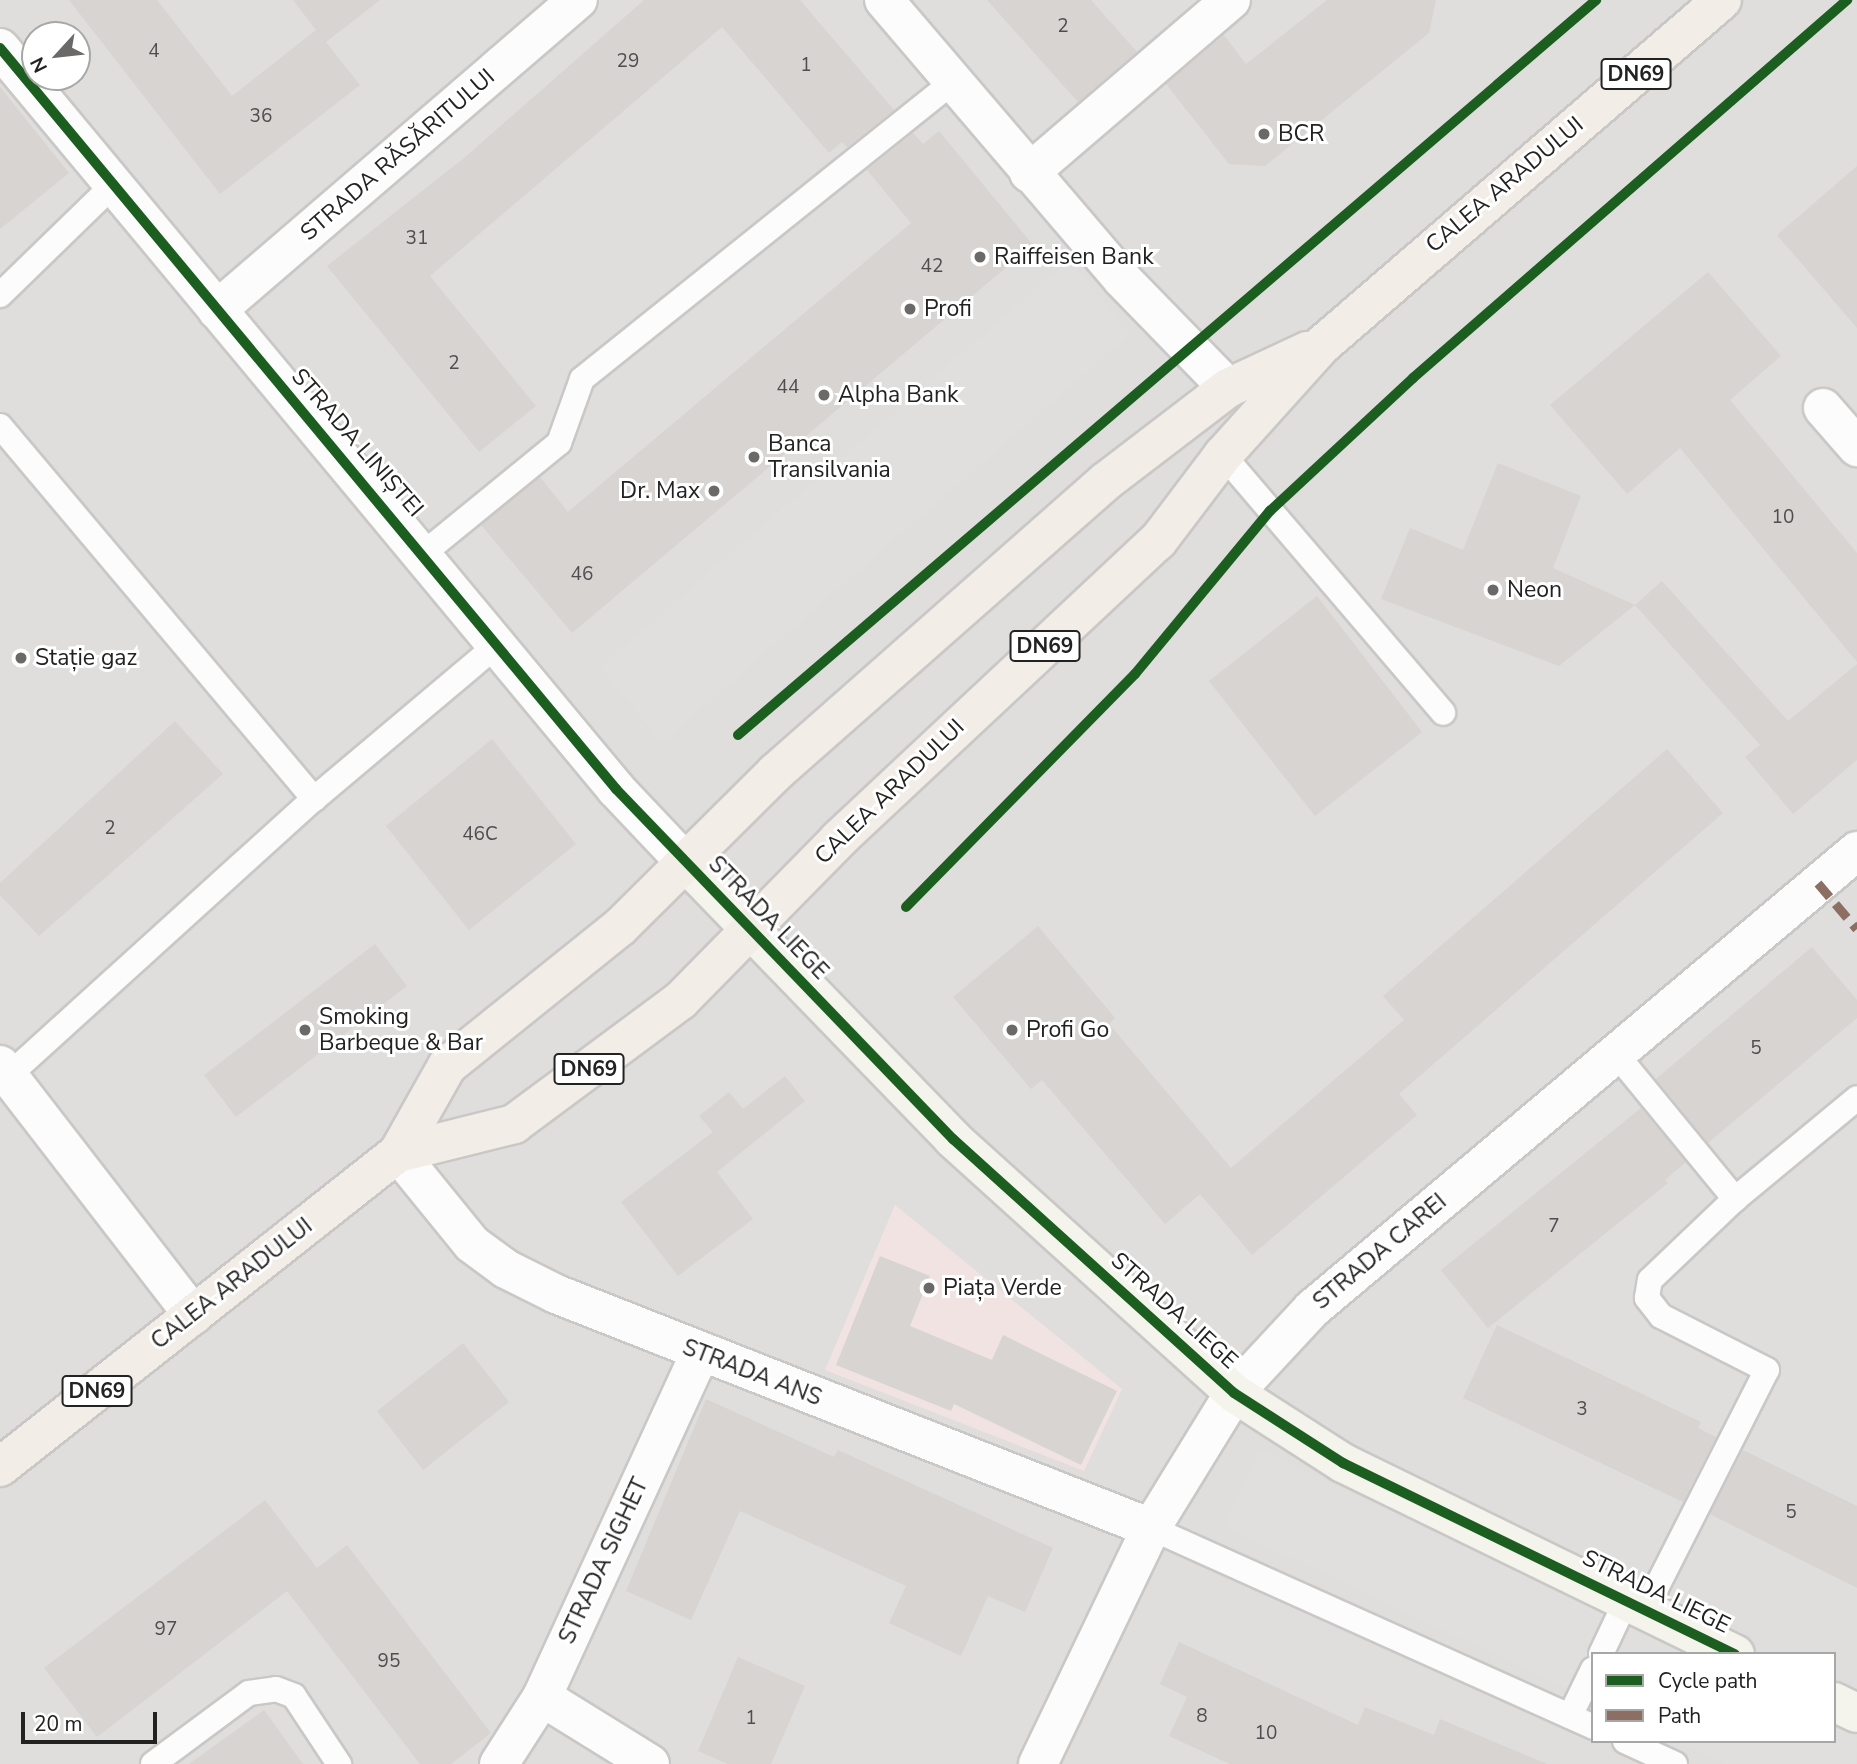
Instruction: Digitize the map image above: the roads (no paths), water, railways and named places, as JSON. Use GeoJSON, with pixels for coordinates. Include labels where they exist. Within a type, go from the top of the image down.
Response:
{"type":"FeatureCollection","features":[{"type":"Feature","properties":{"kind":"main road","name":"CALEA ARADULUI"},"geometry":{"type":"LineString","coordinates":[[398,1153],[514,1124],[681,1000],[839,839],[1158,541],[1223,455],[1322,345],[1722,0]]}},
{"type":"Feature","properties":{"kind":"main road","name":"CALEA ARADULUI"},"geometry":{"type":"LineString","coordinates":[[0,1467],[398,1153],[447,1066],[620,927],[775,773],[1105,482],[1228,388],[1322,345]]}},
{"type":"Feature","properties":{"kind":"street"},"geometry":{"type":"LineString","coordinates":[[884,0],[1122,279],[1228,388]]}},
{"type":"Feature","properties":{"kind":"street"},"geometry":{"type":"LineString","coordinates":[[1029,173],[1231,0]]}},
{"type":"Feature","properties":{"kind":"street","name":"STRADA RĂSĂRITULUI"},"geometry":{"type":"LineString","coordinates":[[217,310],[572,2]]}},
{"type":"Feature","properties":{"kind":"street","name":"STRADA LINIȘTEI"},"geometry":{"type":"LineString","coordinates":[[0,48],[112,186],[424,553],[616,789],[685,862]]}},
{"type":"Feature","properties":{"kind":"street"},"geometry":{"type":"LineString","coordinates":[[1823,408],[1857,447]]}},
{"type":"Feature","properties":{"kind":"street","name":"STRADA CAREI"},"geometry":{"type":"LineString","coordinates":[[1038,1764],[1151,1528],[1234,1393],[1312,1309],[1857,851]]}},
{"type":"Feature","properties":{"kind":"street","name":"STRADA LIEGE"},"geometry":{"type":"LineString","coordinates":[[685,862],[953,1139],[1234,1393],[1343,1463],[1731,1652]]}},
{"type":"Feature","properties":{"kind":"street"},"geometry":{"type":"LineString","coordinates":[[4,1070],[193,1315]]}},
{"type":"Feature","properties":{"kind":"street","name":"STRADA ANS"},"geometry":{"type":"LineString","coordinates":[[398,1153],[472,1244],[506,1269],[700,1353],[1151,1528]]}},
{"type":"Feature","properties":{"kind":"street","name":"STRADA SIGHET"},"geometry":{"type":"LineString","coordinates":[[499,1764],[542,1697],[700,1353]]}},
{"type":"Feature","properties":{"kind":"street"},"geometry":{"type":"LineString","coordinates":[[542,1697],[650,1764]]}},
{"type":"Feature","properties":{"kind":"street"},"geometry":{"type":"LineString","coordinates":[[1836,1703],[1857,1713]]}},
{"type":"Feature","properties":{"kind":"lane"},"geometry":{"type":"LineString","coordinates":[[424,553],[559,443],[582,379],[954,80]]}},
{"type":"Feature","properties":{"kind":"lane"},"geometry":{"type":"LineString","coordinates":[[0,295],[112,186]]}},
{"type":"Feature","properties":{"kind":"lane"},"geometry":{"type":"LineString","coordinates":[[0,426],[314,799]]}},
{"type":"Feature","properties":{"kind":"lane"},"geometry":{"type":"LineString","coordinates":[[1223,455],[1443,713]]}},
{"type":"Feature","properties":{"kind":"lane"},"geometry":{"type":"LineString","coordinates":[[4,1070],[314,799],[498,644]]}},
{"type":"Feature","properties":{"kind":"lane"},"geometry":{"type":"LineString","coordinates":[[1616,1054],[1735,1199]]}},
{"type":"Feature","properties":{"kind":"lane"},"geometry":{"type":"LineString","coordinates":[[1602,1652],[1635,1605],[1767,1370],[1661,1316],[1647,1298],[1650,1280],[1735,1199],[1857,1098]]}},
{"type":"Feature","properties":{"kind":"lane"},"geometry":{"type":"LineString","coordinates":[[1151,1528],[1591,1726]]}},
{"type":"Feature","properties":{"kind":"lane"},"geometry":{"type":"LineString","coordinates":[[1570,1716],[1591,1674]]}},
{"type":"Feature","properties":{"kind":"lane"},"geometry":{"type":"LineString","coordinates":[[153,1764],[249,1693],[276,1689],[294,1696],[339,1764]]}},
{"type":"Feature","properties":{"kind":"lane"},"geometry":{"type":"LineString","coordinates":[[1629,1743],[1675,1764]]}},
{"type":"Feature","properties":{"kind":"place","name":"BCR"},"geometry":{"type":"Point","coordinates":[1264,134]}},
{"type":"Feature","properties":{"kind":"place","name":"Raiffeisen Bank"},"geometry":{"type":"Point","coordinates":[980,257]}},
{"type":"Feature","properties":{"kind":"place","name":"Profi"},"geometry":{"type":"Point","coordinates":[910,309]}},
{"type":"Feature","properties":{"kind":"place","name":"Alpha Bank"},"geometry":{"type":"Point","coordinates":[824,395]}},
{"type":"Feature","properties":{"kind":"place","name":"Banca Transilvania"},"geometry":{"type":"Point","coordinates":[754,457]}},
{"type":"Feature","properties":{"kind":"place","name":"Dr. Max"},"geometry":{"type":"Point","coordinates":[714,491]}},
{"type":"Feature","properties":{"kind":"place","name":"Neon"},"geometry":{"type":"Point","coordinates":[1493,590]}},
{"type":"Feature","properties":{"kind":"place","name":"Stație gaz"},"geometry":{"type":"Point","coordinates":[21,658]}},
{"type":"Feature","properties":{"kind":"place","name":"Smoking Barbeque & Bar"},"geometry":{"type":"Point","coordinates":[305,1030]}},
{"type":"Feature","properties":{"kind":"place","name":"Profi Go"},"geometry":{"type":"Point","coordinates":[1012,1030]}},
{"type":"Feature","properties":{"kind":"place","name":"Piața Verde"},"geometry":{"type":"Point","coordinates":[929,1288]}}]}
